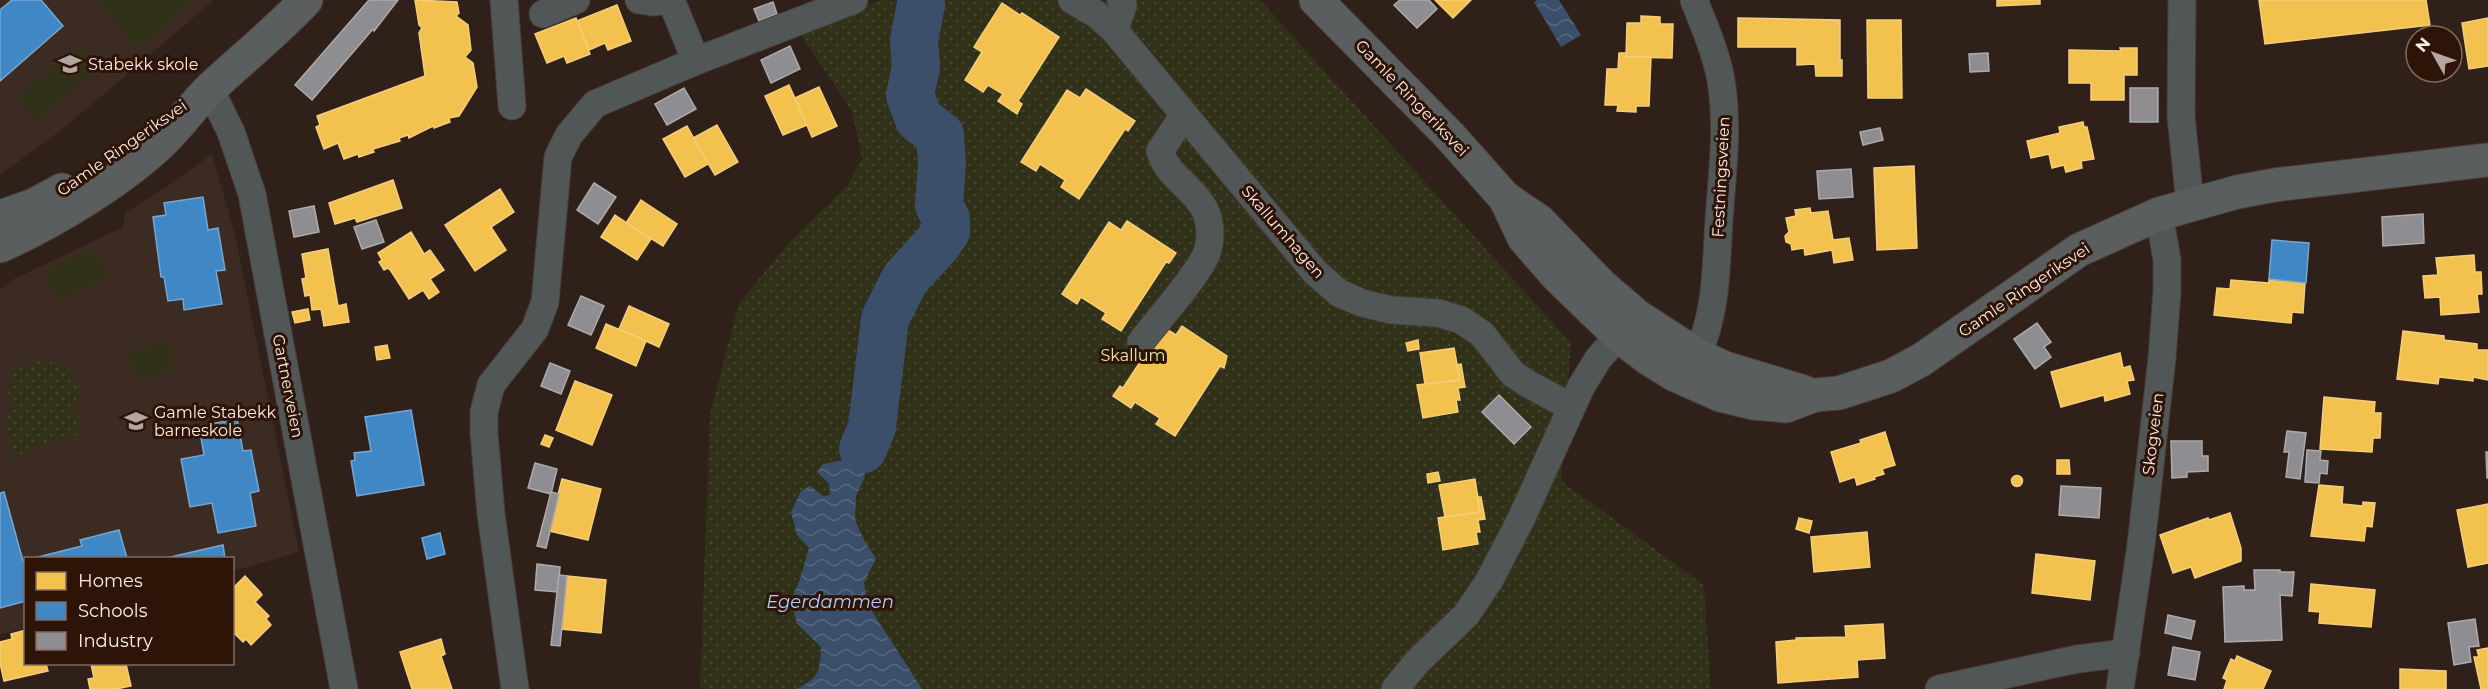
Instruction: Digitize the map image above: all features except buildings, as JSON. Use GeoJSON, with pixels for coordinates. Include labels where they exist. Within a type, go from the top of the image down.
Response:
{"type":"FeatureCollection","features":[{"type":"Feature","properties":{"kind":"main road","name":"Gamle Ringeriksvei"},"geometry":{"type":"LineString","coordinates":[[0,246],[46,222],[122,175],[165,139],[210,89],[278,30],[306,0]]}},
{"type":"Feature","properties":{"kind":"main road","name":"Gamle Ringeriksvei"},"geometry":{"type":"LineString","coordinates":[[1316,0],[1449,135],[1506,198],[1524,238],[1557,276],[1628,326],[1725,368],[1815,395]]}},
{"type":"Feature","properties":{"kind":"main road","name":"Gamle Ringeriksvei"},"geometry":{"type":"LineString","coordinates":[[0,217],[34,205],[59,192],[94,170],[160,119],[210,89]]}},
{"type":"Feature","properties":{"kind":"main road","name":"Gamle Ringeriksvei"},"geometry":{"type":"LineString","coordinates":[[1628,326],[1649,359],[1675,375],[1720,395],[1753,403],[1786,406],[1815,395],[1855,388],[1901,371],[1931,354],[2079,250],[2159,214],[2190,203],[2275,185],[2488,160]]}},
{"type":"Feature","properties":{"kind":"street"},"geometry":{"type":"LineString","coordinates":[[504,0],[512,106]]}},
{"type":"Feature","properties":{"kind":"street"},"geometry":{"type":"LineString","coordinates":[[543,14],[576,0]]}},
{"type":"Feature","properties":{"kind":"street"},"geometry":{"type":"LineString","coordinates":[[639,0],[652,2],[670,0],[696,61]]}},
{"type":"Feature","properties":{"kind":"street"},"geometry":{"type":"LineString","coordinates":[[515,689],[491,514],[484,412],[491,386],[535,329],[545,302],[558,157],[568,135],[595,104],[696,61],[854,0]]}},
{"type":"Feature","properties":{"kind":"street","name":"Skallumhagen"},"geometry":{"type":"LineString","coordinates":[[1072,0],[1096,14],[1114,30],[1315,272],[1339,293],[1362,303],[1391,310],[1438,313],[1461,320],[1482,334],[1513,374],[1530,386],[1571,407]]}},
{"type":"Feature","properties":{"kind":"street"},"geometry":{"type":"LineString","coordinates":[[1114,30],[1123,6],[1121,0]]}},
{"type":"Feature","properties":{"kind":"street","name":"Festningsveien"},"geometry":{"type":"LineString","coordinates":[[1694,0],[1711,41],[1722,85],[1726,128],[1713,302],[1706,336],[1697,355]]}},
{"type":"Feature","properties":{"kind":"street"},"geometry":{"type":"LineString","coordinates":[[2182,0],[2181,116],[2190,203]]}},
{"type":"Feature","properties":{"kind":"street","name":"Gartnerveien"},"geometry":{"type":"LineString","coordinates":[[210,89],[231,132],[252,194],[344,689]]}},
{"type":"Feature","properties":{"kind":"street"},"geometry":{"type":"LineString","coordinates":[[1141,342],[1196,272],[1208,251],[1210,224],[1201,203],[1168,170],[1160,151],[1184,115]]}},
{"type":"Feature","properties":{"kind":"street","name":"Skogveien"},"geometry":{"type":"LineString","coordinates":[[2120,689],[2141,545],[2166,302],[2166,260],[2159,214]]}},
{"type":"Feature","properties":{"kind":"street"},"geometry":{"type":"LineString","coordinates":[[1395,689],[1417,662],[1466,615],[1489,580],[1535,489],[1571,407],[1598,359],[1628,326]]}},
{"type":"Feature","properties":{"kind":"street"},"geometry":{"type":"LineString","coordinates":[[1939,688],[2077,659],[2126,653]]}},
{"type":"Feature","properties":{"kind":"shaded area","name":"Stabekk skole"},"geometry":{"type":"Polygon","coordinates":[[[0,0],[214,0],[65,127],[0,175],[0,0]]]}},
{"type":"Feature","properties":{"kind":"shaded area","name":"Gamle Stabekk barneskole"},"geometry":{"type":"Polygon","coordinates":[[[212,154],[236,238],[299,552],[234,571],[234,557],[24,557],[24,628],[0,635],[0,290],[14,279],[123,227],[125,213],[171,184],[212,154]]]}},
{"type":"Feature","properties":{"kind":"green space"},"geometry":{"type":"Polygon","coordinates":[[[97,0],[194,0],[137,48],[97,0]]]}},
{"type":"Feature","properties":{"kind":"green space","name":"Skallum"},"geometry":{"type":"Polygon","coordinates":[[[880,0],[1260,0],[1571,343],[1561,481],[1704,585],[1711,689],[700,689],[710,414],[739,303],[790,242],[848,185],[862,159],[852,111],[801,36],[824,22],[880,0]]]}},
{"type":"Feature","properties":{"kind":"green space"},"geometry":{"type":"Polygon","coordinates":[[[80,45],[99,68],[36,121],[17,98],[80,45]]]}},
{"type":"Feature","properties":{"kind":"green space"},"geometry":{"type":"Polygon","coordinates":[[[93,249],[107,277],[58,300],[44,272],[93,249]]]}},
{"type":"Feature","properties":{"kind":"green space"},"geometry":{"type":"Polygon","coordinates":[[[167,342],[174,370],[135,379],[129,351],[167,342]]]}},
{"type":"Feature","properties":{"kind":"green space"},"geometry":{"type":"Polygon","coordinates":[[[41,361],[51,362],[74,371],[80,401],[74,408],[81,434],[28,448],[29,455],[12,458],[7,422],[14,397],[8,395],[15,369],[41,361]]]}},
{"type":"Feature","properties":{"kind":"water"},"geometry":{"type":"Polygon","coordinates":[[[1559,0],[1581,35],[1561,47],[1534,2],[1559,0]]]}},
{"type":"Feature","properties":{"kind":"water","name":"Egerdammen"},"geometry":{"type":"Polygon","coordinates":[[[858,448],[870,451],[864,479],[856,496],[855,520],[865,542],[876,558],[864,583],[868,605],[922,689],[796,689],[817,673],[821,647],[797,624],[791,601],[809,548],[797,535],[791,512],[801,491],[810,486],[823,496],[830,495],[829,484],[817,472],[823,464],[844,460],[858,448]]]}},
{"type":"Feature","properties":{"kind":"waterway"},"geometry":{"type":"LineString","coordinates":[[863,449],[872,427],[885,319],[905,279],[946,231],[946,219],[939,205],[942,163],[940,135],[919,119],[910,95],[916,67],[914,40],[921,4]]}},
{"type":"Feature","properties":{"kind":"place","name":"Stabekk skole"},"geometry":{"type":"Point","coordinates":[70,64]}},
{"type":"Feature","properties":{"kind":"place","name":"Gamle Stabekk barneskole"},"geometry":{"type":"Point","coordinates":[136,421]}}]}
